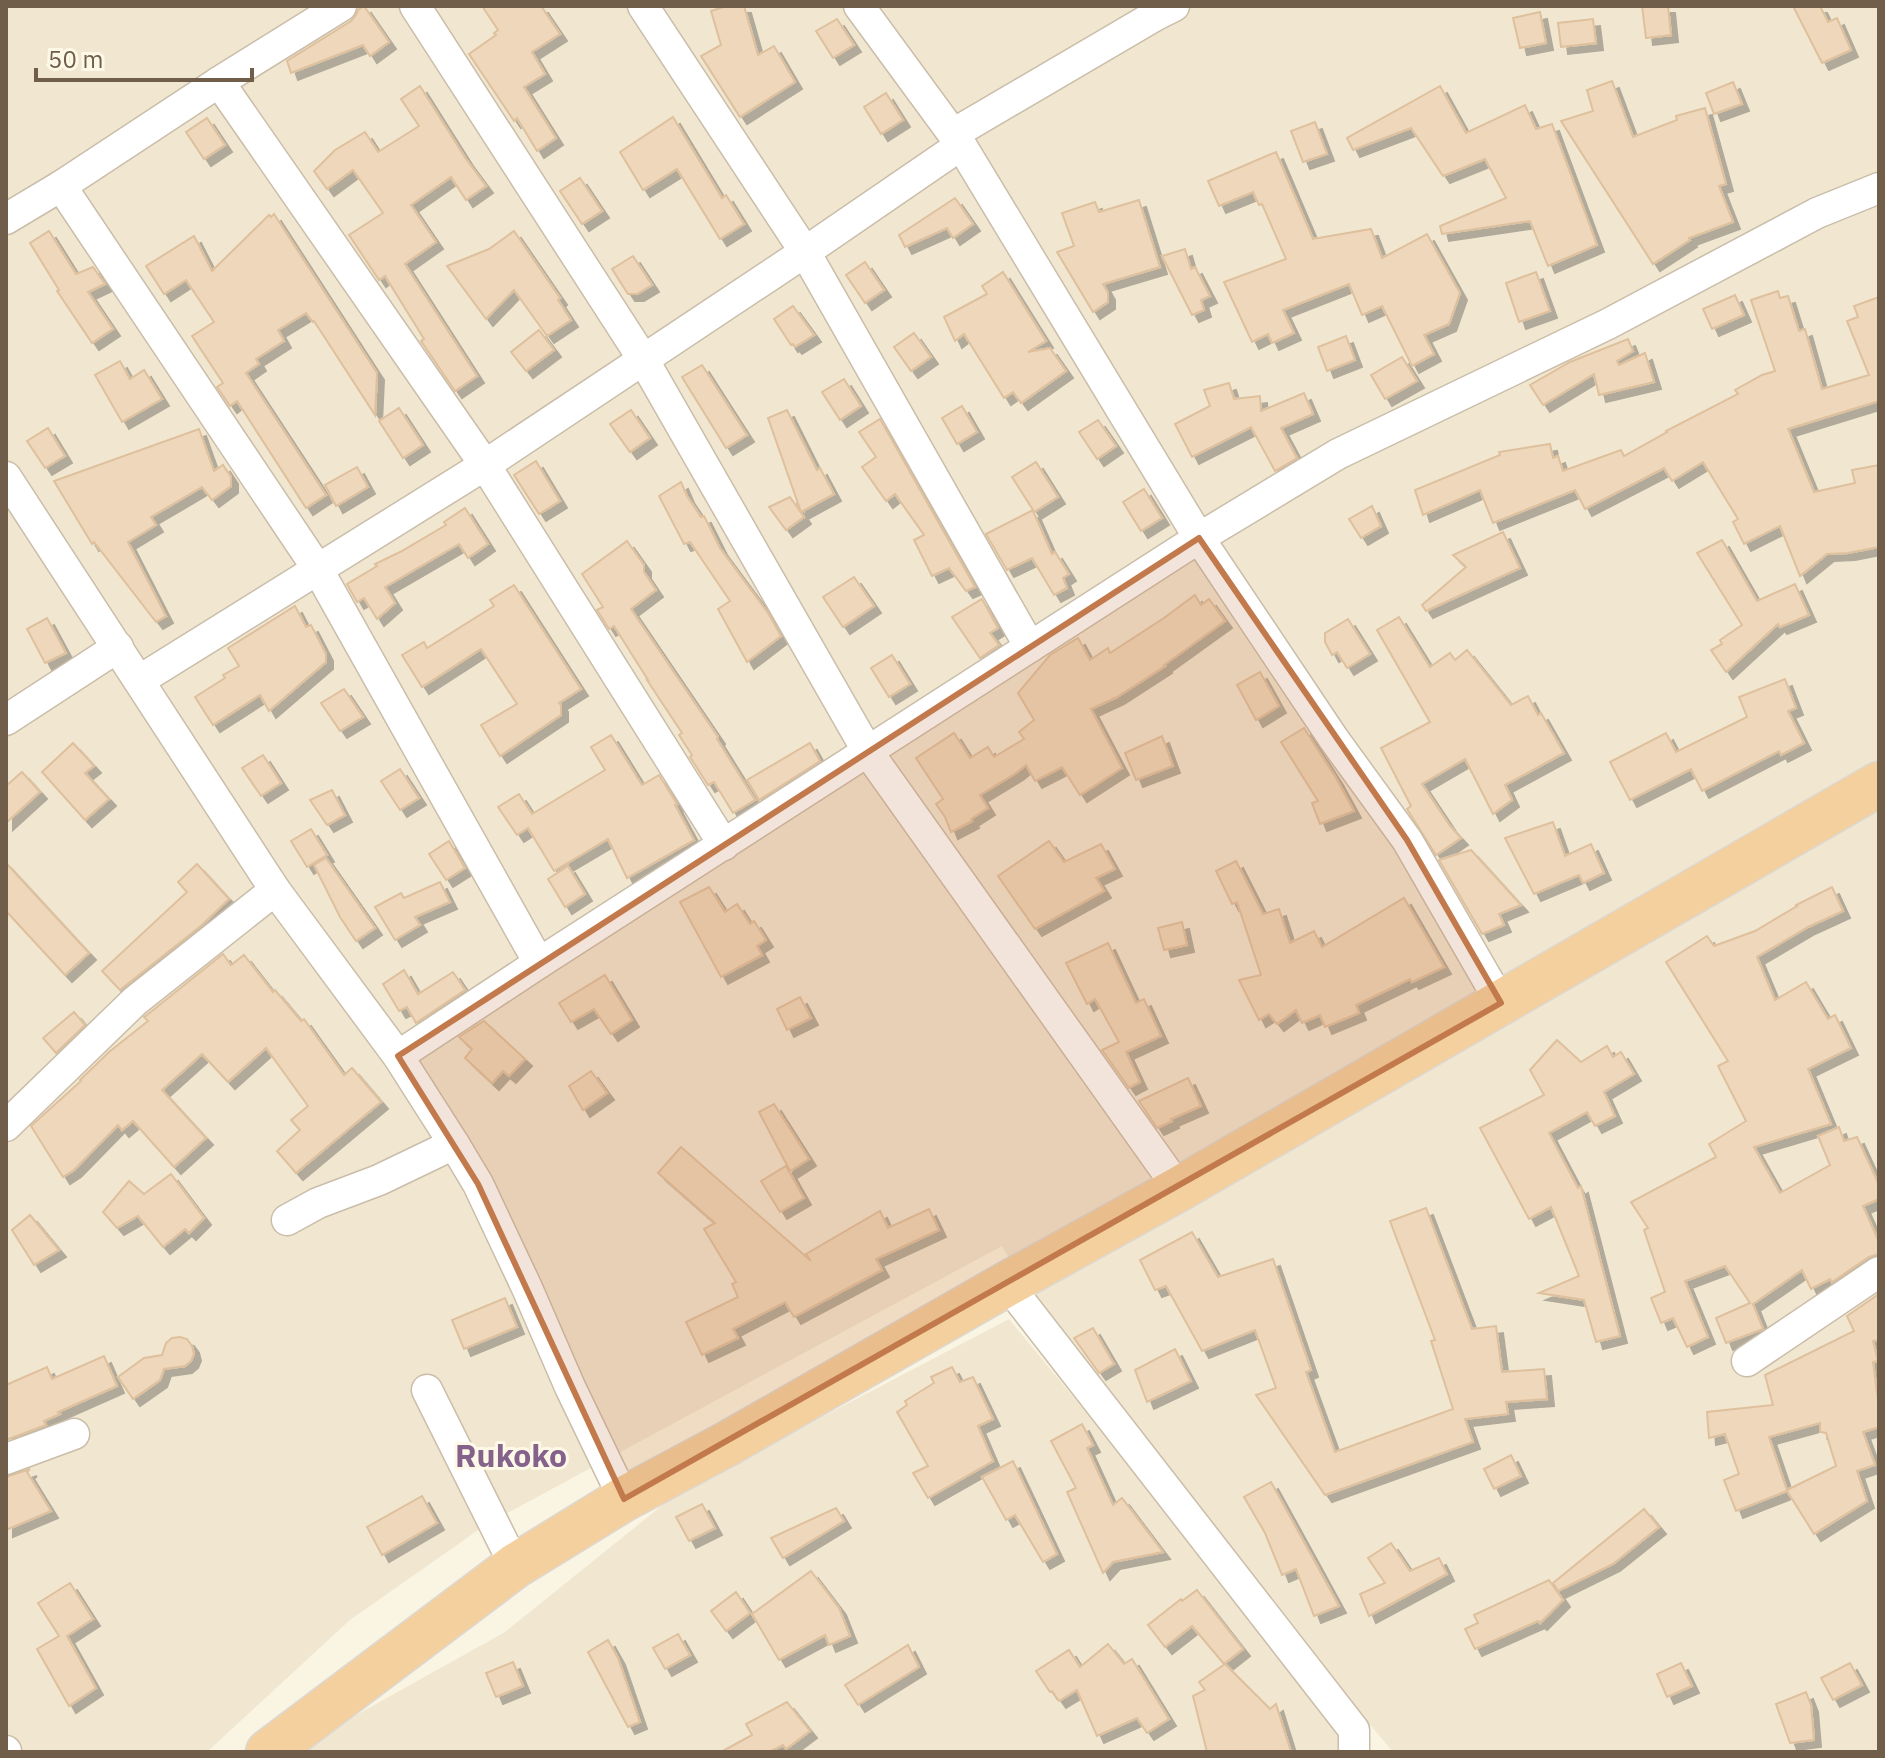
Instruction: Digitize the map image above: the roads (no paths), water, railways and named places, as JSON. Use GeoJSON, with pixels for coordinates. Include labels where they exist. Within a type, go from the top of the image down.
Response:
{"type":"FeatureCollection","features":[{"type":"Feature","properties":{"kind":"highway"},"geometry":{"type":"LineString","coordinates":[[268,1752],[515,1566],[624,1499],[1179,1189],[1501,1003],[1875,796]]}},
{"type":"Feature","properties":{"kind":"street"},"geometry":{"type":"LineString","coordinates":[[6,219],[341,6]]}},
{"type":"Feature","properties":{"kind":"street"},"geometry":{"type":"LineString","coordinates":[[415,6],[643,359],[868,752],[1179,1189]]}},
{"type":"Feature","properties":{"kind":"street"},"geometry":{"type":"LineString","coordinates":[[643,6],[805,252],[1030,647]]}},
{"type":"Feature","properties":{"kind":"street"},"geometry":{"type":"LineString","coordinates":[[859,6],[957,140],[1199,538],[1333,738],[1407,840],[1501,1003]]}},
{"type":"Feature","properties":{"kind":"street"},"geometry":{"type":"LineString","coordinates":[[140,680],[485,465],[805,252],[957,140],[1174,6]]}},
{"type":"Feature","properties":{"kind":"street"},"geometry":{"type":"LineString","coordinates":[[219,82],[485,465],[724,845]]}},
{"type":"Feature","properties":{"kind":"street"},"geometry":{"type":"LineString","coordinates":[[61,186],[317,568],[539,963]]}},
{"type":"Feature","properties":{"kind":"street"},"geometry":{"type":"LineString","coordinates":[[398,1056],[1199,538],[1338,454],[1608,324],[1817,213],[1879,188]]}},
{"type":"Feature","properties":{"kind":"street"},"geometry":{"type":"LineString","coordinates":[[6,477],[275,890],[398,1056],[454,1144],[503,1236],[624,1499]]}},
{"type":"Feature","properties":{"kind":"street"},"geometry":{"type":"LineString","coordinates":[[6,720],[118,647]]}},
{"type":"Feature","properties":{"kind":"street"},"geometry":{"type":"LineString","coordinates":[[6,1126],[135,1001],[275,890]]}},
{"type":"Feature","properties":{"kind":"street"},"geometry":{"type":"LineString","coordinates":[[287,1220],[318,1203],[379,1180],[454,1144]]}},
{"type":"Feature","properties":{"kind":"street"},"geometry":{"type":"LineString","coordinates":[[1747,1361],[1879,1272]]}},
{"type":"Feature","properties":{"kind":"street"},"geometry":{"type":"LineString","coordinates":[[1007,1284],[1361,1745]]}},
{"type":"Feature","properties":{"kind":"street"},"geometry":{"type":"LineString","coordinates":[[427,1390],[515,1566]]}},
{"type":"Feature","properties":{"kind":"street"},"geometry":{"type":"LineString","coordinates":[[6,1459],[74,1434]]}},
{"type":"Feature","properties":{"kind":"district","name":"Rukoko"},"geometry":{"type":"Point","coordinates":[511,1455]}}]}
